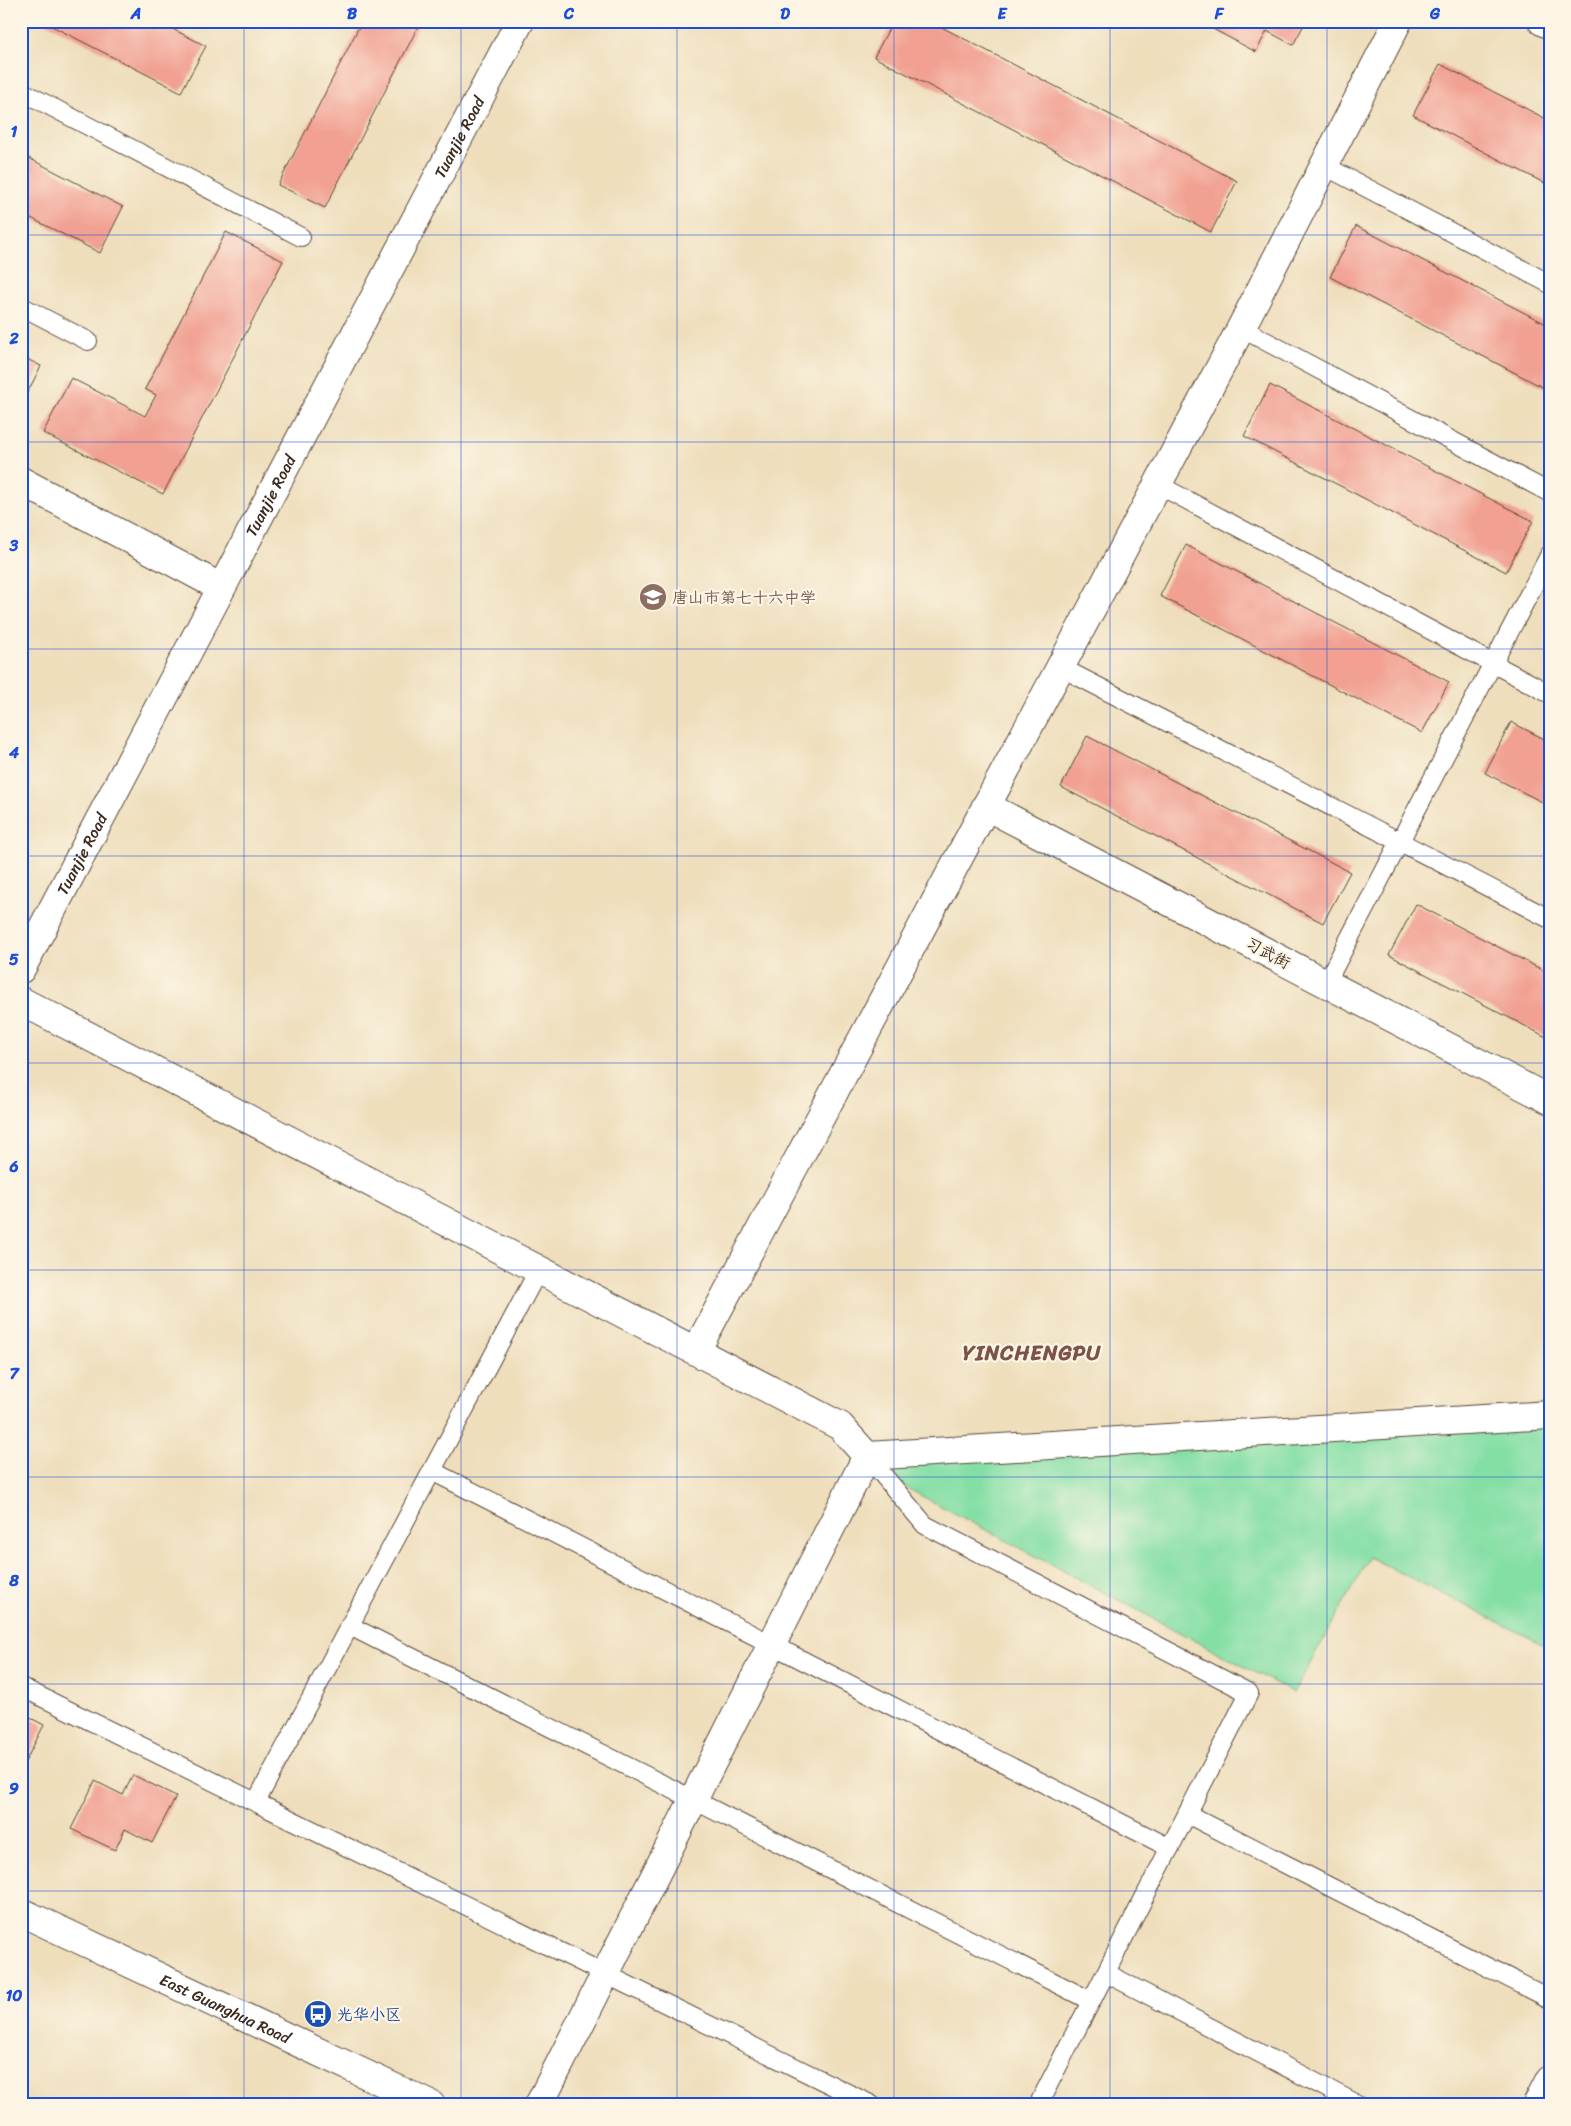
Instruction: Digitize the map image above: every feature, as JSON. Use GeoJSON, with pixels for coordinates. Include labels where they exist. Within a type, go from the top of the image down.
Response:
{"type":"FeatureCollection","features":[{"type":"Feature","properties":{"kind":"street","name":"Tuanjie Road"},"geometry":{"type":"LineString","coordinates":[[21,969],[220,587],[520,21]]}},
{"type":"Feature","properties":{"kind":"street"},"geometry":{"type":"LineString","coordinates":[[696,1351],[1241,328],[1323,164],[1398,21]]}},
{"type":"Feature","properties":{"kind":"street"},"geometry":{"type":"LineString","coordinates":[[1542,21],[1550,25]]}},
{"type":"Feature","properties":{"kind":"street"},"geometry":{"type":"LineString","coordinates":[[21,481],[220,587]]}},
{"type":"Feature","properties":{"kind":"street","name":"习武街"},"geometry":{"type":"LineString","coordinates":[[986,806],[1550,1100]]}},
{"type":"Feature","properties":{"kind":"street"},"geometry":{"type":"LineString","coordinates":[[21,1000],[840,1426],[867,1456]]}},
{"type":"Feature","properties":{"kind":"street"},"geometry":{"type":"LineString","coordinates":[[867,1456],[1550,1415]]}},
{"type":"Feature","properties":{"kind":"street"},"geometry":{"type":"LineString","coordinates":[[539,2105],[867,1456]]}},
{"type":"Feature","properties":{"kind":"street","name":"East Guanghua Road"},"geometry":{"type":"LineString","coordinates":[[21,1912],[431,2105]]}},
{"type":"Feature","properties":{"kind":"street"},"geometry":{"type":"LineString","coordinates":[[1537,2105],[1550,2080]]}},
{"type":"Feature","properties":{"kind":"lane"},"geometry":{"type":"LineString","coordinates":[[21,90],[301,237]]}},
{"type":"Feature","properties":{"kind":"lane"},"geometry":{"type":"LineString","coordinates":[[1323,164],[1550,284]]}},
{"type":"Feature","properties":{"kind":"lane"},"geometry":{"type":"LineString","coordinates":[[21,306],[88,340]]}},
{"type":"Feature","properties":{"kind":"lane"},"geometry":{"type":"LineString","coordinates":[[1241,328],[1550,493]]}},
{"type":"Feature","properties":{"kind":"lane"},"geometry":{"type":"LineString","coordinates":[[1157,484],[1550,694]]}},
{"type":"Feature","properties":{"kind":"lane"},"geometry":{"type":"LineString","coordinates":[[1326,983],[1550,554]]}},
{"type":"Feature","properties":{"kind":"lane"},"geometry":{"type":"LineString","coordinates":[[1060,667],[1550,919]]}},
{"type":"Feature","properties":{"kind":"lane"},"geometry":{"type":"LineString","coordinates":[[256,1802],[538,1269]]}},
{"type":"Feature","properties":{"kind":"lane"},"geometry":{"type":"LineString","coordinates":[[867,1456],[924,1524],[1249,1693],[1038,2105]]}},
{"type":"Feature","properties":{"kind":"lane"},"geometry":{"type":"LineString","coordinates":[[432,1471],[1170,1848]]}},
{"type":"Feature","properties":{"kind":"lane"},"geometry":{"type":"LineString","coordinates":[[350,1626],[1091,2001]]}},
{"type":"Feature","properties":{"kind":"lane"},"geometry":{"type":"LineString","coordinates":[[21,1687],[872,2105]]}},
{"type":"Feature","properties":{"kind":"lane"},"geometry":{"type":"LineString","coordinates":[[1187,1814],[1550,1999]]}},
{"type":"Feature","properties":{"kind":"lane"},"geometry":{"type":"LineString","coordinates":[[1106,1972],[1358,2105]]}},
{"type":"Feature","properties":{"kind":"green space"},"geometry":{"type":"Polygon","coordinates":[[[1550,1405],[1550,1648],[1369,1557],[1294,1693],[886,1477],[895,1453],[1550,1405]]]}},
{"type":"Feature","properties":{"kind":"building"},"geometry":{"type":"Polygon","coordinates":[[[42,21],[157,21],[206,46],[181,92],[42,21]]]}},
{"type":"Feature","properties":{"kind":"building"},"geometry":{"type":"Polygon","coordinates":[[[362,21],[421,21],[325,208],[278,185],[362,21]]]}},
{"type":"Feature","properties":{"kind":"building"},"geometry":{"type":"Polygon","coordinates":[[[893,21],[930,21],[1237,181],[1211,232],[874,57],[893,21]]]}},
{"type":"Feature","properties":{"kind":"building"},"geometry":{"type":"Polygon","coordinates":[[[1217,21],[1306,21],[1293,45],[1267,31],[1256,52],[1213,29],[1217,21]]]}},
{"type":"Feature","properties":{"kind":"building"},"geometry":{"type":"Polygon","coordinates":[[[1440,64],[1550,121],[1550,186],[1413,115],[1440,64]]]}},
{"type":"Feature","properties":{"kind":"building"},"geometry":{"type":"Polygon","coordinates":[[[21,154],[123,207],[100,253],[21,213],[21,154]]]}},
{"type":"Feature","properties":{"kind":"building"},"geometry":{"type":"Polygon","coordinates":[[[1356,226],[1550,326],[1550,391],[1330,277],[1356,226]]]}},
{"type":"Feature","properties":{"kind":"building"},"geometry":{"type":"Polygon","coordinates":[[[226,232],[283,261],[163,494],[43,433],[71,378],[145,416],[156,395],[145,389],[226,232]]]}},
{"type":"Feature","properties":{"kind":"building"},"geometry":{"type":"Polygon","coordinates":[[[21,356],[41,366],[21,405],[21,356]]]}},
{"type":"Feature","properties":{"kind":"building"},"geometry":{"type":"Polygon","coordinates":[[[1270,385],[1533,521],[1506,572],[1244,436],[1270,385]]]}},
{"type":"Feature","properties":{"kind":"building"},"geometry":{"type":"Polygon","coordinates":[[[1186,545],[1449,682],[1422,733],[1160,596],[1186,545]]]}},
{"type":"Feature","properties":{"kind":"building"},"geometry":{"type":"Polygon","coordinates":[[[1511,722],[1550,742],[1550,806],[1485,773],[1511,722]]]}},
{"type":"Feature","properties":{"kind":"building"},"geometry":{"type":"Polygon","coordinates":[[[1087,736],[1350,872],[1323,923],[1061,787],[1087,736]]]}},
{"type":"Feature","properties":{"kind":"building"},"geometry":{"type":"Polygon","coordinates":[[[1416,904],[1550,974],[1550,1039],[1389,955],[1416,904]]]}},
{"type":"Feature","properties":{"kind":"building"},"geometry":{"type":"Polygon","coordinates":[[[21,1713],[44,1725],[21,1770],[21,1713]]]}},
{"type":"Feature","properties":{"kind":"building"},"geometry":{"type":"Polygon","coordinates":[[[133,1775],[176,1796],[152,1843],[125,1829],[115,1850],[71,1829],[95,1781],[123,1795],[133,1775]]]}},
{"type":"Feature","properties":{"kind":"place","name":"唐山市第七十六中学"},"geometry":{"type":"Point","coordinates":[653,597]}},
{"type":"Feature","properties":{"kind":"place","name":"光华小区"},"geometry":{"type":"Point","coordinates":[318,2014]}},
{"type":"Feature","properties":{"kind":"district","name":"YINCHENGPU"},"geometry":{"type":"Point","coordinates":[1032,1353]}}]}
